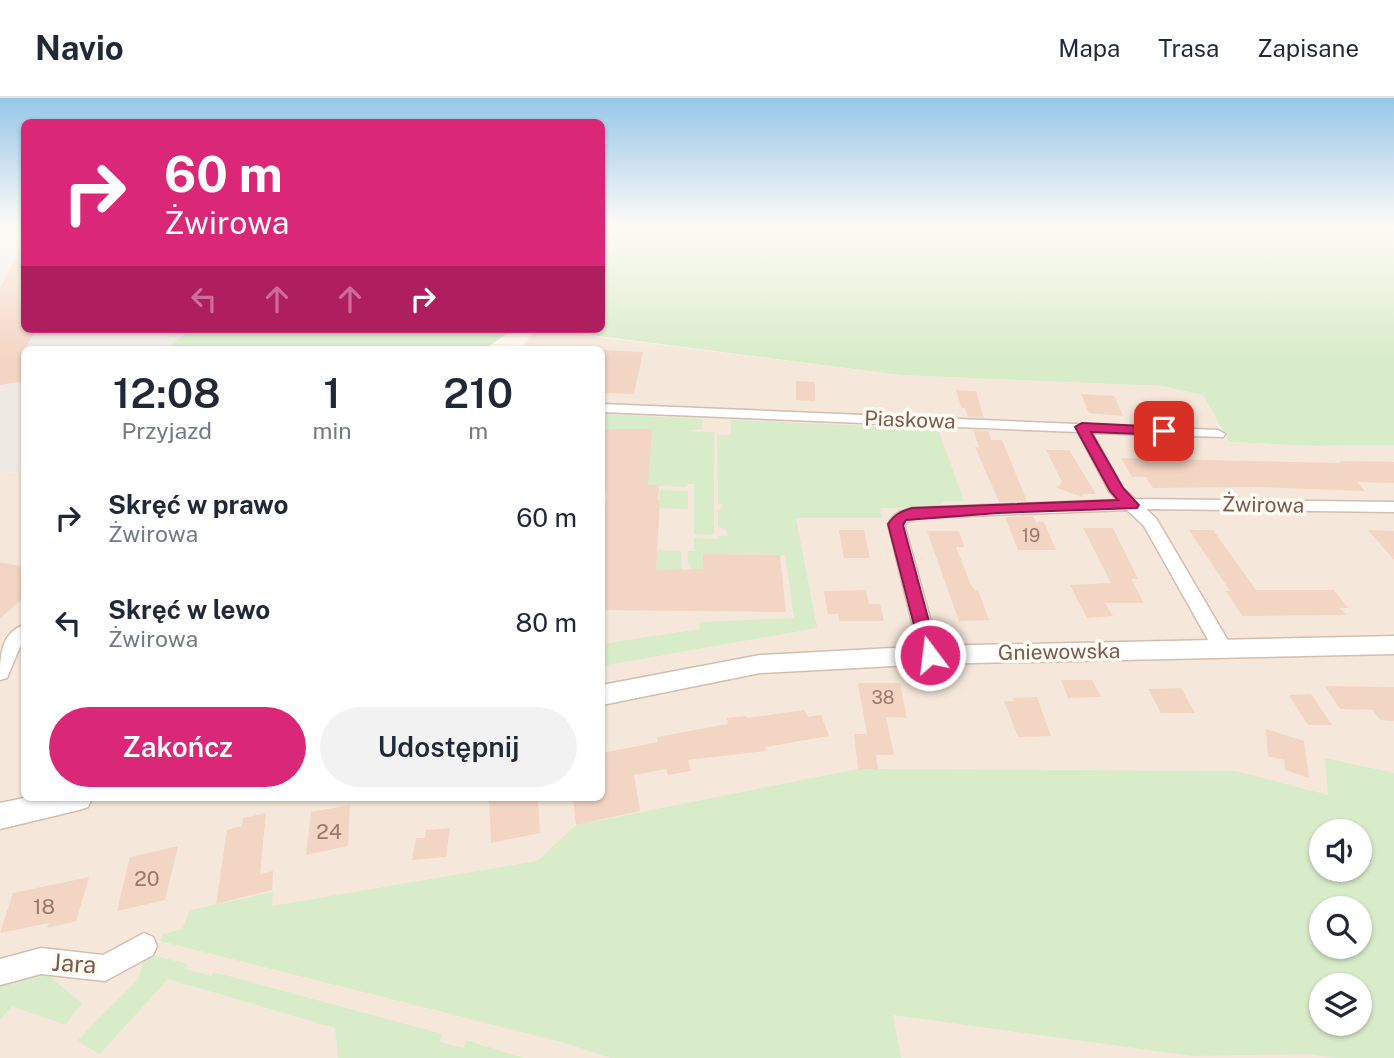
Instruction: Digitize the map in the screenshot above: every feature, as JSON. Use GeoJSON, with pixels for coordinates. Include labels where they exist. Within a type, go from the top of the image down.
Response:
{"type":"FeatureCollection","features":[{"type":"Feature","properties":{"kind":"street","name":"Piaskowa"},"geometry":{"type":"LineString","coordinates":[[605,408],[1219,434]]}},
{"type":"Feature","properties":{"kind":"street"},"geometry":{"type":"LineString","coordinates":[[1082,427],[1117,491],[1150,522],[1223,649]]}},
{"type":"Feature","properties":{"kind":"street","name":"Żwirowa"},"geometry":{"type":"LineString","coordinates":[[930,655],[896,524],[901,517],[912,513],[1131,505],[1394,508]]}},
{"type":"Feature","properties":{"kind":"street"},"geometry":{"type":"LineString","coordinates":[[0,672],[11,645],[21,635]]}},
{"type":"Feature","properties":{"kind":"street","name":"Gniewowska"},"geometry":{"type":"LineString","coordinates":[[605,694],[760,664],[930,655],[1394,645]]}},
{"type":"Feature","properties":{"kind":"street"},"geometry":{"type":"LineString","coordinates":[[0,816],[66,801]]}},
{"type":"Feature","properties":{"kind":"street","name":"Jara"},"geometry":{"type":"LineString","coordinates":[[0,972],[41,961],[105,968],[144,946]]}},
{"type":"Feature","properties":{"kind":"shaded area"},"geometry":{"type":"Polygon","coordinates":[[[0,272],[21,272],[21,333],[186,333],[169,346],[21,346],[21,473],[0,472],[0,272]]]}},
{"type":"Feature","properties":{"kind":"shaded area"},"geometry":{"type":"Polygon","coordinates":[[[534,333],[569,333],[900,375],[1161,386],[1203,395],[1229,442],[1314,446],[1394,445],[1394,1058],[0,1058],[0,472],[21,473],[21,801],[605,801],[605,346],[522,346],[534,333]]]}},
{"type":"Feature","properties":{"kind":"green space"},"geometry":{"type":"Polygon","coordinates":[[[605,272],[1394,272],[1394,445],[1314,446],[1229,442],[1203,395],[1161,386],[900,375],[575,333],[605,333],[605,272]]]}},
{"type":"Feature","properties":{"kind":"green space"},"geometry":{"type":"Polygon","coordinates":[[[186,333],[508,333],[489,346],[169,346],[186,333]]]}},
{"type":"Feature","properties":{"kind":"green space"},"geometry":{"type":"Polygon","coordinates":[[[605,414],[703,419],[702,429],[689,431],[714,432],[714,535],[694,534],[694,484],[688,484],[686,487],[648,485],[617,429],[605,429],[605,414]]]}},
{"type":"Feature","properties":{"kind":"green space"},"geometry":{"type":"Polygon","coordinates":[[[731,420],[938,429],[964,501],[944,501],[937,508],[880,508],[882,518],[796,518],[817,628],[605,665],[605,644],[699,629],[700,622],[794,618],[785,555],[703,554],[703,569],[691,569],[688,564],[688,551],[694,551],[694,538],[717,539],[718,536],[728,536],[726,529],[718,527],[718,511],[724,505],[718,503],[717,435],[731,435],[731,420]]]}},
{"type":"Feature","properties":{"kind":"green space"},"geometry":{"type":"Polygon","coordinates":[[[688,491],[688,509],[660,508],[659,492],[688,491]]]}},
{"type":"Feature","properties":{"kind":"green space"},"geometry":{"type":"Polygon","coordinates":[[[657,550],[681,551],[682,575],[656,575],[657,550]]]}},
{"type":"Feature","properties":{"kind":"green space"},"geometry":{"type":"Polygon","coordinates":[[[1325,758],[1394,773],[1394,1058],[1337,1058],[1307,1054],[1192,1056],[893,1015],[901,1058],[611,1058],[562,1042],[160,941],[163,934],[182,929],[190,910],[273,892],[272,906],[537,861],[576,825],[858,769],[1236,771],[1328,795],[1325,758]]]}},
{"type":"Feature","properties":{"kind":"green space"},"geometry":{"type":"Polygon","coordinates":[[[152,955],[188,964],[186,969],[211,976],[214,972],[442,1034],[440,1042],[463,1048],[466,1040],[524,1058],[338,1058],[335,1028],[168,979],[100,1054],[77,1041],[139,978],[143,958],[152,955]]]}},
{"type":"Feature","properties":{"kind":"green space"},"geometry":{"type":"Polygon","coordinates":[[[44,972],[82,1003],[65,1025],[12,1006],[0,1020],[0,980],[44,972]]]}},
{"type":"Feature","properties":{"kind":"building"},"geometry":{"type":"Polygon","coordinates":[[[9,272],[21,272],[21,333],[34,333],[26,346],[21,346],[21,382],[0,385],[0,288],[9,272]]]}},
{"type":"Feature","properties":{"kind":"building"},"geometry":{"type":"Polygon","coordinates":[[[605,350],[643,352],[634,394],[605,393],[605,350]]]}},
{"type":"Feature","properties":{"kind":"building"},"geometry":{"type":"Polygon","coordinates":[[[796,381],[815,382],[815,401],[796,400],[796,381]]]}},
{"type":"Feature","properties":{"kind":"building"},"geometry":{"type":"Polygon","coordinates":[[[956,390],[976,391],[984,418],[968,417],[965,408],[961,408],[956,390]]]}},
{"type":"Feature","properties":{"kind":"building"},"geometry":{"type":"Polygon","coordinates":[[[1081,394],[1114,396],[1123,416],[1089,413],[1081,394]]]}},
{"type":"Feature","properties":{"kind":"building"},"geometry":{"type":"Polygon","coordinates":[[[605,429],[652,429],[648,485],[659,485],[658,501],[660,500],[656,570],[703,569],[703,554],[780,555],[786,612],[605,610],[605,429]]]}},
{"type":"Feature","properties":{"kind":"building"},"geometry":{"type":"Polygon","coordinates":[[[973,430],[989,431],[991,440],[1002,440],[1027,501],[999,502],[975,447],[979,447],[973,430]]]}},
{"type":"Feature","properties":{"kind":"building"},"geometry":{"type":"Polygon","coordinates":[[[1046,450],[1069,450],[1096,494],[1084,494],[1082,497],[1057,488],[1062,482],[1046,450]]]}},
{"type":"Feature","properties":{"kind":"building"},"geometry":{"type":"Polygon","coordinates":[[[1121,458],[1394,462],[1394,483],[1357,482],[1365,491],[1257,487],[1153,488],[1146,477],[1132,477],[1121,458]]]}},
{"type":"Feature","properties":{"kind":"building"},"geometry":{"type":"Polygon","coordinates":[[[1033,516],[1036,522],[1044,522],[1056,550],[1018,550],[1005,517],[1033,516]]]}},
{"type":"Feature","properties":{"kind":"building"},"geometry":{"type":"Polygon","coordinates":[[[1083,528],[1113,528],[1138,579],[1131,579],[1144,603],[1105,603],[1113,616],[1087,618],[1070,585],[1111,583],[1083,528]]]}},
{"type":"Feature","properties":{"kind":"building"},"geometry":{"type":"Polygon","coordinates":[[[839,530],[864,530],[870,558],[844,558],[839,530]]]}},
{"type":"Feature","properties":{"kind":"building"},"geometry":{"type":"Polygon","coordinates":[[[1189,530],[1213,530],[1256,590],[1334,590],[1348,608],[1340,608],[1346,615],[1242,616],[1226,591],[1230,591],[1189,530]]]}},
{"type":"Feature","properties":{"kind":"building"},"geometry":{"type":"Polygon","coordinates":[[[1368,530],[1394,531],[1394,560],[1368,530]]]}},
{"type":"Feature","properties":{"kind":"building"},"geometry":{"type":"Polygon","coordinates":[[[927,531],[959,531],[964,547],[956,547],[970,583],[975,591],[978,590],[989,620],[959,621],[927,531]]]}},
{"type":"Feature","properties":{"kind":"building"},"geometry":{"type":"Polygon","coordinates":[[[0,562],[21,566],[21,600],[0,619],[0,562]]]}},
{"type":"Feature","properties":{"kind":"building"},"geometry":{"type":"Polygon","coordinates":[[[866,590],[869,604],[880,604],[884,621],[839,621],[838,614],[828,614],[824,591],[866,590]]]}},
{"type":"Feature","properties":{"kind":"building"},"geometry":{"type":"Polygon","coordinates":[[[1061,680],[1092,680],[1101,697],[1068,698],[1061,680]]]}},
{"type":"Feature","properties":{"kind":"building"},"geometry":{"type":"Polygon","coordinates":[[[858,683],[900,683],[907,718],[886,717],[894,755],[876,755],[878,769],[858,769],[854,734],[867,734],[858,683]]]}},
{"type":"Feature","properties":{"kind":"building"},"geometry":{"type":"Polygon","coordinates":[[[1325,686],[1394,687],[1394,721],[1380,720],[1373,710],[1340,709],[1325,686]]]}},
{"type":"Feature","properties":{"kind":"building"},"geometry":{"type":"Polygon","coordinates":[[[1181,688],[1195,713],[1161,713],[1148,689],[1181,688]]]}},
{"type":"Feature","properties":{"kind":"building"},"geometry":{"type":"Polygon","coordinates":[[[1311,694],[1332,725],[1308,725],[1289,695],[1311,694]]]}},
{"type":"Feature","properties":{"kind":"building"},"geometry":{"type":"Polygon","coordinates":[[[1037,697],[1051,736],[1018,737],[1004,701],[1037,697]]]}},
{"type":"Feature","properties":{"kind":"building"},"geometry":{"type":"Polygon","coordinates":[[[804,710],[808,717],[821,715],[829,736],[765,747],[766,751],[688,760],[691,771],[668,775],[666,769],[634,775],[640,811],[576,825],[573,801],[605,801],[605,752],[658,742],[657,737],[728,724],[727,718],[804,710]]]}},
{"type":"Feature","properties":{"kind":"building"},"geometry":{"type":"Polygon","coordinates":[[[1266,729],[1304,741],[1309,778],[1285,770],[1284,760],[1268,756],[1266,729]]]}},
{"type":"Feature","properties":{"kind":"building"},"geometry":{"type":"Polygon","coordinates":[[[489,801],[538,801],[540,833],[491,843],[489,801]]]}},
{"type":"Feature","properties":{"kind":"building"},"geometry":{"type":"Polygon","coordinates":[[[350,805],[348,846],[306,855],[311,812],[350,805]]]}},
{"type":"Feature","properties":{"kind":"building"},"geometry":{"type":"Polygon","coordinates":[[[266,813],[260,874],[273,871],[272,890],[216,904],[227,830],[242,826],[243,818],[266,813]]]}},
{"type":"Feature","properties":{"kind":"building"},"geometry":{"type":"Polygon","coordinates":[[[450,828],[446,857],[412,860],[416,838],[425,838],[426,830],[450,828]]]}},
{"type":"Feature","properties":{"kind":"building"},"geometry":{"type":"Polygon","coordinates":[[[178,846],[165,900],[117,911],[130,857],[178,846]]]}},
{"type":"Feature","properties":{"kind":"building"},"geometry":{"type":"Polygon","coordinates":[[[89,877],[76,921],[47,928],[49,923],[0,933],[13,893],[89,877]]]}},
{"type":"Feature","properties":{"kind":"route"},"geometry":{"type":"LineString","coordinates":[[930,655],[896,524],[901,517],[912,513],[998,508],[1131,505],[1117,491],[1082,427],[1164,431]]}}]}
